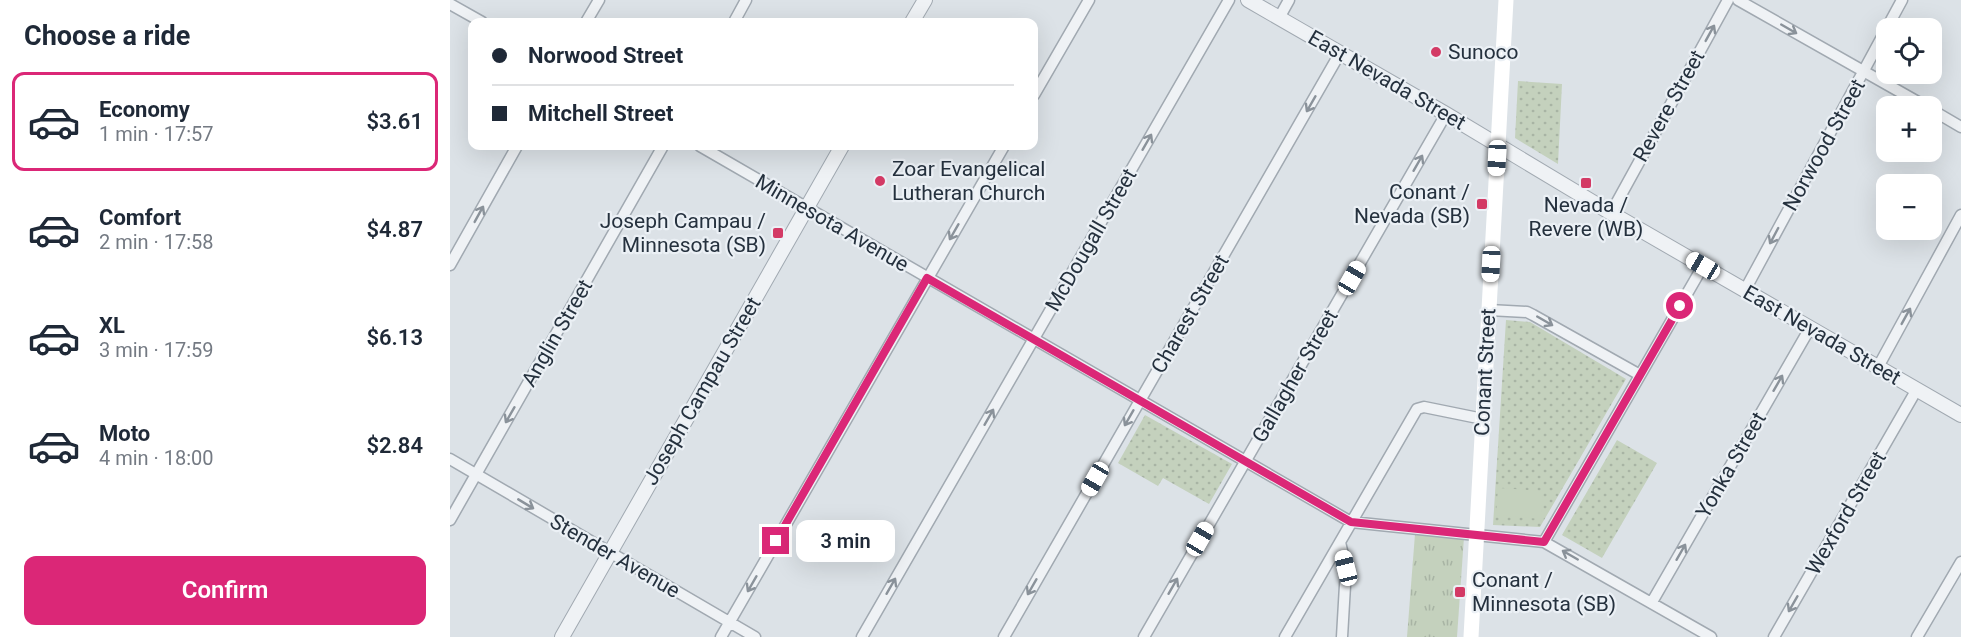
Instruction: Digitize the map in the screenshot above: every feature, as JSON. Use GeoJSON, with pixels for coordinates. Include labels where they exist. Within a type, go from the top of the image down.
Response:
{"type":"FeatureCollection","features":[{"type":"Feature","properties":{"kind":"main road","name":"Conant Street"},"geometry":{"type":"LineString","coordinates":[[1471,637],[1506,0]]}},
{"type":"Feature","properties":{"kind":"street"},"geometry":{"type":"LineString","coordinates":[[588,18],[599,0]]}},
{"type":"Feature","properties":{"kind":"street"},"geometry":{"type":"LineString","coordinates":[[736,18],[746,0]]}},
{"type":"Feature","properties":{"kind":"street"},"geometry":{"type":"LineString","coordinates":[[914,18],[925,0]]}},
{"type":"Feature","properties":{"kind":"street"},"geometry":{"type":"LineString","coordinates":[[1038,88],[1089,0]]}},
{"type":"Feature","properties":{"kind":"street","name":"McDougall Street"},"geometry":{"type":"LineString","coordinates":[[862,637],[1229,0]]}},
{"type":"Feature","properties":{"kind":"street","name":"East Nevada Street"},"geometry":{"type":"LineString","coordinates":[[1248,0],[1961,415]]}},
{"type":"Feature","properties":{"kind":"street"},"geometry":{"type":"LineString","coordinates":[[1279,18],[1289,0]]}},
{"type":"Feature","properties":{"kind":"street","name":"Revere Street"},"geometry":{"type":"LineString","coordinates":[[1611,213],[1728,0]]}},
{"type":"Feature","properties":{"kind":"street"},"geometry":{"type":"LineString","coordinates":[[1738,0],[1908,96]]}},
{"type":"Feature","properties":{"kind":"street","name":"Norwood Street"},"geometry":{"type":"LineString","coordinates":[[1745,290],[1902,0]]}},
{"type":"Feature","properties":{"kind":"street"},"geometry":{"type":"LineString","coordinates":[[453,6],[475,18]]}},
{"type":"Feature","properties":{"kind":"street","name":"Charest Street"},"geometry":{"type":"LineString","coordinates":[[1004,637],[1340,53]]}},
{"type":"Feature","properties":{"kind":"street","name":"Gallagher Street"},"geometry":{"type":"LineString","coordinates":[[1144,637],[1446,114]]}},
{"type":"Feature","properties":{"kind":"street"},"geometry":{"type":"LineString","coordinates":[[1942,116],[1961,127]]}},
{"type":"Feature","properties":{"kind":"street"},"geometry":{"type":"LineString","coordinates":[[450,265],[515,150]]}},
{"type":"Feature","properties":{"kind":"street","name":"Anglin Street"},"geometry":{"type":"LineString","coordinates":[[450,520],[661,150]]}},
{"type":"Feature","properties":{"kind":"street","name":"Minnesota Avenue"},"geometry":{"type":"LineString","coordinates":[[707,150],[1351,522]]}},
{"type":"Feature","properties":{"kind":"street","name":"Joseph Campau Street"},"geometry":{"type":"LineString","coordinates":[[562,637],[840,150]]}},
{"type":"Feature","properties":{"kind":"street"},"geometry":{"type":"LineString","coordinates":[[721,637],[1002,150]]}},
{"type":"Feature","properties":{"kind":"street"},"geometry":{"type":"LineString","coordinates":[[1878,367],[1961,215]]}},
{"type":"Feature","properties":{"kind":"street"},"geometry":{"type":"LineString","coordinates":[[1544,542],[1703,266]]}},
{"type":"Feature","properties":{"kind":"street"},"geometry":{"type":"LineString","coordinates":[[1489,310],[1527,312],[1640,375]]}},
{"type":"Feature","properties":{"kind":"street","name":"Yonka Street"},"geometry":{"type":"LineString","coordinates":[[1652,602],[1810,328]]}},
{"type":"Feature","properties":{"kind":"street","name":"Wexford Street"},"geometry":{"type":"LineString","coordinates":[[1774,637],[1917,389]]}},
{"type":"Feature","properties":{"kind":"street"},"geometry":{"type":"LineString","coordinates":[[1285,637],[1417,409],[1424,407],[1483,418]]}},
{"type":"Feature","properties":{"kind":"street","name":"Stender Avenue"},"geometry":{"type":"LineString","coordinates":[[450,459],[755,637]]}},
{"type":"Feature","properties":{"kind":"street"},"geometry":{"type":"LineString","coordinates":[[1351,522],[1544,542],[1711,637]]}},
{"type":"Feature","properties":{"kind":"street"},"geometry":{"type":"LineString","coordinates":[[1340,542],[1346,568],[1342,637]]}},
{"type":"Feature","properties":{"kind":"street"},"geometry":{"type":"LineString","coordinates":[[1917,637],[1961,562]]}},
{"type":"Feature","properties":{"kind":"green space"},"geometry":{"type":"Polygon","coordinates":[[[1518,81],[1562,84],[1558,164],[1515,138],[1518,81]]]}},
{"type":"Feature","properties":{"kind":"green space"},"geometry":{"type":"Polygon","coordinates":[[[1506,320],[1530,322],[1626,379],[1540,527],[1493,525],[1506,320]]]}},
{"type":"Feature","properties":{"kind":"green space"},"geometry":{"type":"Polygon","coordinates":[[[1145,415],[1232,464],[1209,504],[1163,478],[1158,486],[1118,463],[1145,415]]]}},
{"type":"Feature","properties":{"kind":"green space"},"geometry":{"type":"Polygon","coordinates":[[[1617,440],[1657,463],[1602,558],[1562,535],[1617,440]]]}},
{"type":"Feature","properties":{"kind":"green space"},"geometry":{"type":"Polygon","coordinates":[[[1498,488],[1543,491],[1541,519],[1496,515],[1498,488]]]}},
{"type":"Feature","properties":{"kind":"green space"},"geometry":{"type":"Polygon","coordinates":[[[1415,534],[1464,537],[1457,637],[1407,637],[1415,534]]]}},
{"type":"Feature","properties":{"kind":"place","name":"Sunoco"},"geometry":{"type":"Point","coordinates":[1436,52]}},
{"type":"Feature","properties":{"kind":"place","name":"Zoar Evangelical Lutheran Church"},"geometry":{"type":"Point","coordinates":[880,181]}},
{"type":"Feature","properties":{"kind":"place","name":"Nevada / Revere (WB)"},"geometry":{"type":"Point","coordinates":[1586,183]}},
{"type":"Feature","properties":{"kind":"place","name":"Conant / Nevada (SB)"},"geometry":{"type":"Point","coordinates":[1482,204]}},
{"type":"Feature","properties":{"kind":"place","name":"Joseph Campau / Minnesota (SB)"},"geometry":{"type":"Point","coordinates":[778,233]}},
{"type":"Feature","properties":{"kind":"place","name":"Conant / Minnesota (SB)"},"geometry":{"type":"Point","coordinates":[1460,592]}},
{"type":"Feature","properties":{"kind":"route"},"geometry":{"type":"LineString","coordinates":[[776,541],[927,278],[1351,522],[1535,539],[1544,542],[1680,306]]}}]}
